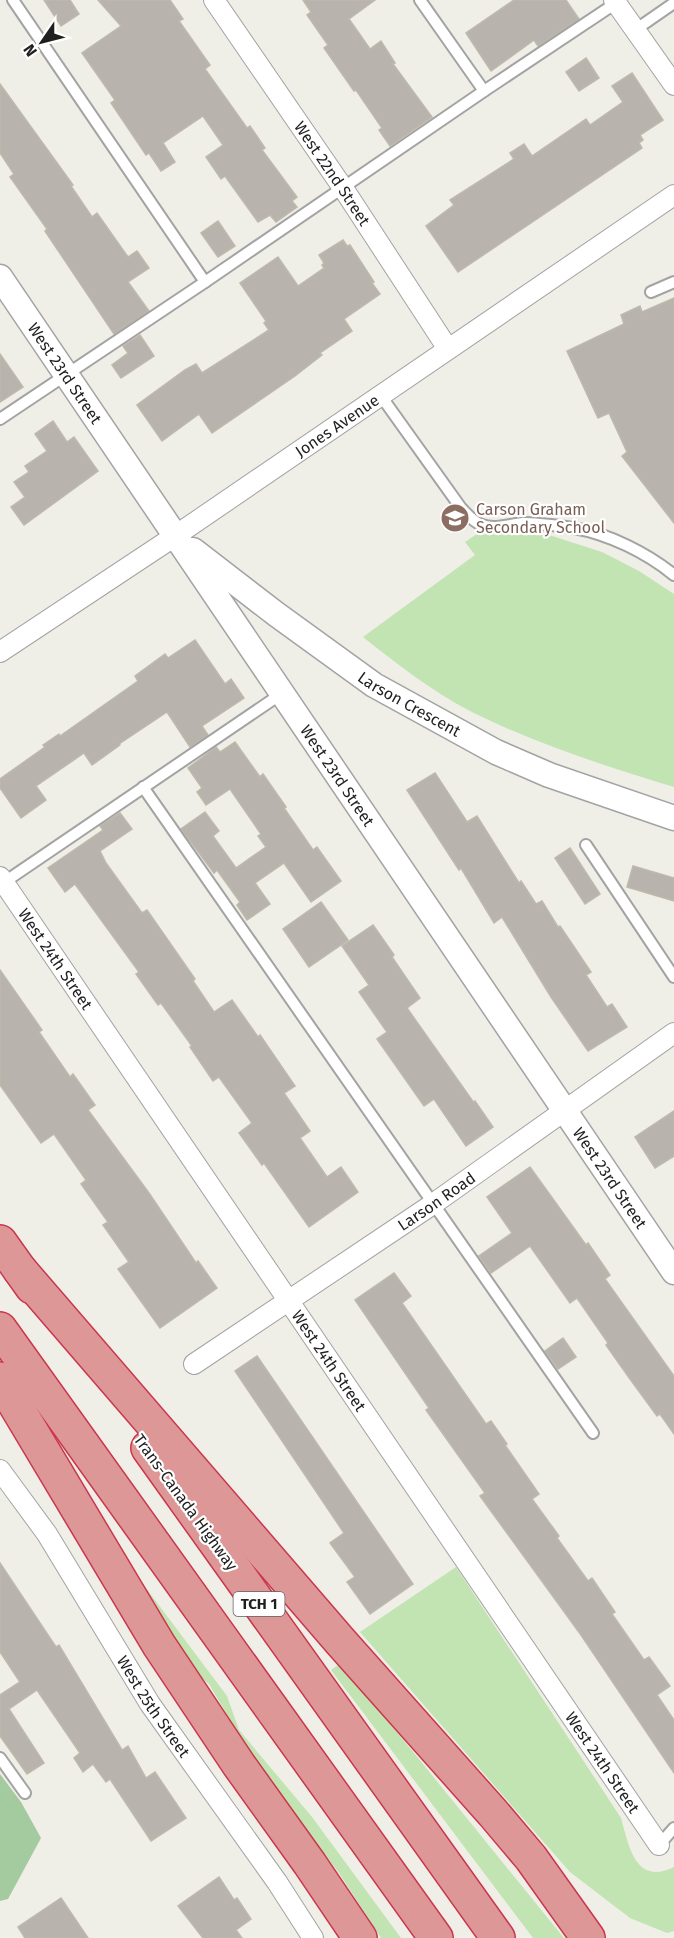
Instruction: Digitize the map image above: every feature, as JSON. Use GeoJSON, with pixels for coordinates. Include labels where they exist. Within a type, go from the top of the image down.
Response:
{"type":"FeatureCollection","features":[{"type":"Feature","properties":{"kind":"highway","name":"Trans-Canada Highway"},"geometry":{"type":"LineString","coordinates":[[0,1242],[498,1938]]}},
{"type":"Feature","properties":{"kind":"highway"},"geometry":{"type":"LineString","coordinates":[[20,1270],[333,1633],[493,1813],[531,1858],[588,1938]]}},
{"type":"Feature","properties":{"kind":"highway","name":"TCH 1"},"geometry":{"type":"LineString","coordinates":[[0,1329],[436,1938]]}},
{"type":"Feature","properties":{"kind":"highway"},"geometry":{"type":"LineString","coordinates":[[0,1379],[159,1645],[239,1765],[360,1938]]}},
{"type":"Feature","properties":{"kind":"highway"},"geometry":{"type":"LineString","coordinates":[[559,1898],[580,1919],[609,1938]]}},
{"type":"Feature","properties":{"kind":"street","name":"West 22nd Street"},"geometry":{"type":"LineString","coordinates":[[214,0],[343,188],[448,349]]}},
{"type":"Feature","properties":{"kind":"street"},"geometry":{"type":"LineString","coordinates":[[615,2],[674,85]]}},
{"type":"Feature","properties":{"kind":"street","name":"Jones Avenue"},"geometry":{"type":"LineString","coordinates":[[0,652],[175,536],[674,195]]}},
{"type":"Feature","properties":{"kind":"street","name":"West 23rd Street"},"geometry":{"type":"LineString","coordinates":[[0,277],[674,1272]]}},
{"type":"Feature","properties":{"kind":"street","name":"Larson Crescent"},"geometry":{"type":"LineString","coordinates":[[175,536],[374,686],[507,756],[549,775],[674,818]]}},
{"type":"Feature","properties":{"kind":"street","name":"West 24th Street"},"geometry":{"type":"LineString","coordinates":[[1,882],[659,1845]]}},
{"type":"Feature","properties":{"kind":"street","name":"Larson Road"},"geometry":{"type":"LineString","coordinates":[[194,1364],[433,1204],[674,1033]]}},
{"type":"Feature","properties":{"kind":"street","name":"West 25th Street"},"geometry":{"type":"LineString","coordinates":[[3,1481],[47,1534],[150,1704],[277,1882],[313,1938]]}},
{"type":"Feature","properties":{"kind":"lane"},"geometry":{"type":"LineString","coordinates":[[13,0],[205,282]]}},
{"type":"Feature","properties":{"kind":"lane"},"geometry":{"type":"LineString","coordinates":[[420,0],[483,91]]}},
{"type":"Feature","properties":{"kind":"lane"},"geometry":{"type":"LineString","coordinates":[[0,419],[615,2]]}},
{"type":"Feature","properties":{"kind":"lane"},"geometry":{"type":"LineString","coordinates":[[635,30],[674,3]]}},
{"type":"Feature","properties":{"kind":"lane"},"geometry":{"type":"LineString","coordinates":[[651,292],[674,282]]}},
{"type":"Feature","properties":{"kind":"lane"},"geometry":{"type":"LineString","coordinates":[[381,396],[470,518],[482,525],[495,527],[524,523],[577,529],[609,538],[654,561],[674,575]]}},
{"type":"Feature","properties":{"kind":"lane"},"geometry":{"type":"LineString","coordinates":[[1,882],[281,694]]}},
{"type":"Feature","properties":{"kind":"lane"},"geometry":{"type":"LineString","coordinates":[[143,787],[593,1433]]}},
{"type":"Feature","properties":{"kind":"lane"},"geometry":{"type":"LineString","coordinates":[[586,845],[674,976]]}},
{"type":"Feature","properties":{"kind":"lane"},"geometry":{"type":"LineString","coordinates":[[0,1758],[25,1793]]}},
{"type":"Feature","properties":{"kind":"lane"},"geometry":{"type":"LineString","coordinates":[[659,1845],[674,1828]]}},
{"type":"Feature","properties":{"kind":"green space"},"geometry":{"type":"Polygon","coordinates":[[[477,534],[549,535],[602,552],[639,571],[674,594],[674,787],[546,744],[496,724],[429,687],[363,637],[475,555],[465,542],[477,534]]]}},
{"type":"Feature","properties":{"kind":"green space"},"geometry":{"type":"Polygon","coordinates":[[[456,1567],[621,1818],[636,1860],[650,1871],[661,1871],[674,1867],[674,1931],[667,1933],[630,1918],[570,1872],[360,1632],[456,1567]]]}},
{"type":"Feature","properties":{"kind":"green space"},"geometry":{"type":"Polygon","coordinates":[[[140,1580],[227,1696],[239,1730],[312,1817],[401,1938],[381,1938],[339,1873],[256,1764],[209,1684],[173,1655],[131,1584],[140,1580]]]}},
{"type":"Feature","properties":{"kind":"green space"},"geometry":{"type":"Polygon","coordinates":[[[341,1663],[564,1938],[533,1938],[331,1670],[341,1663]]]}},
{"type":"Feature","properties":{"kind":"green space"},"geometry":{"type":"Polygon","coordinates":[[[0,1774],[21,1802],[41,1838],[8,1899],[0,1901],[0,1774]]]}},
{"type":"Feature","properties":{"kind":"building"},"geometry":{"type":"Polygon","coordinates":[[[44,0],[70,0],[79,14],[61,26],[44,0]]]}},
{"type":"Feature","properties":{"kind":"building"},"geometry":{"type":"Polygon","coordinates":[[[98,0],[170,0],[183,19],[179,21],[210,65],[205,69],[247,128],[250,126],[265,148],[262,150],[297,197],[292,201],[297,207],[276,222],[270,215],[258,222],[225,176],[221,179],[206,157],[223,145],[203,116],[163,143],[175,162],[161,171],[149,153],[146,155],[111,103],[115,100],[82,53],[121,26],[98,0]]]}},
{"type":"Feature","properties":{"kind":"building"},"geometry":{"type":"Polygon","coordinates":[[[303,0],[375,0],[349,19],[370,49],[381,41],[395,63],[393,64],[432,117],[390,146],[379,130],[382,128],[324,48],[328,45],[307,15],[311,12],[303,0]]]}},
{"type":"Feature","properties":{"kind":"building"},"geometry":{"type":"Polygon","coordinates":[[[514,0],[566,0],[579,19],[538,46],[534,40],[491,71],[466,33],[514,0]]]}},
{"type":"Feature","properties":{"kind":"building"},"geometry":{"type":"Polygon","coordinates":[[[586,58],[599,78],[579,91],[566,72],[586,58]]]}},
{"type":"Feature","properties":{"kind":"building"},"geometry":{"type":"Polygon","coordinates":[[[632,73],[663,120],[640,135],[643,140],[639,143],[642,148],[458,272],[426,226],[454,205],[450,200],[514,159],[510,153],[524,144],[532,156],[586,119],[590,125],[623,102],[612,86],[632,73]]]}},
{"type":"Feature","properties":{"kind":"building"},"geometry":{"type":"Polygon","coordinates":[[[0,84],[73,185],[71,186],[92,217],[97,213],[128,257],[137,251],[149,268],[128,282],[149,311],[114,334],[45,231],[47,229],[10,177],[14,174],[0,153],[0,84]]]}},
{"type":"Feature","properties":{"kind":"building"},"geometry":{"type":"Polygon","coordinates":[[[218,221],[235,246],[218,257],[201,233],[218,221]]]}},
{"type":"Feature","properties":{"kind":"building"},"geometry":{"type":"Polygon","coordinates":[[[343,240],[347,246],[350,245],[380,294],[344,319],[352,331],[320,353],[322,355],[295,376],[212,433],[199,414],[162,441],[137,405],[185,370],[196,364],[202,373],[269,330],[264,323],[266,321],[240,283],[278,257],[298,286],[324,268],[319,255],[343,240]]]}},
{"type":"Feature","properties":{"kind":"building"},"geometry":{"type":"Polygon","coordinates":[[[674,298],[674,523],[622,456],[627,452],[609,413],[598,418],[567,351],[624,324],[621,315],[640,306],[642,312],[674,298]]]}},
{"type":"Feature","properties":{"kind":"building"},"geometry":{"type":"Polygon","coordinates":[[[140,335],[154,356],[121,378],[112,365],[128,353],[123,346],[140,335]]]}},
{"type":"Feature","properties":{"kind":"building"},"geometry":{"type":"Polygon","coordinates":[[[0,354],[23,387],[0,402],[0,354]]]}},
{"type":"Feature","properties":{"kind":"building"},"geometry":{"type":"Polygon","coordinates":[[[53,421],[67,442],[74,437],[98,471],[24,525],[11,507],[25,497],[14,482],[29,472],[25,466],[47,451],[35,434],[53,421]]]}},
{"type":"Feature","properties":{"kind":"building"},"geometry":{"type":"Polygon","coordinates":[[[195,640],[225,684],[231,679],[244,698],[202,726],[208,735],[190,747],[167,712],[92,765],[84,753],[36,786],[46,800],[21,818],[0,788],[0,779],[45,747],[43,745],[59,734],[60,736],[138,681],[135,676],[165,654],[168,658],[195,640]]]}},
{"type":"Feature","properties":{"kind":"building"},"geometry":{"type":"Polygon","coordinates":[[[235,742],[260,777],[263,774],[313,850],[317,847],[341,881],[311,902],[284,863],[255,883],[270,904],[247,920],[237,905],[240,902],[217,870],[214,873],[181,829],[205,812],[219,831],[213,836],[236,868],[266,847],[258,836],[261,834],[230,789],[206,805],[197,792],[202,788],[188,768],[216,747],[220,752],[235,742]]]}},
{"type":"Feature","properties":{"kind":"building"},"geometry":{"type":"Polygon","coordinates":[[[435,773],[467,822],[477,816],[519,883],[521,881],[536,904],[542,901],[591,972],[586,975],[607,1007],[612,1004],[627,1027],[588,1051],[551,997],[502,917],[494,923],[461,868],[459,870],[407,790],[435,773]]]}},
{"type":"Feature","properties":{"kind":"building"},"geometry":{"type":"Polygon","coordinates":[[[120,813],[132,829],[100,851],[106,863],[142,913],[147,910],[195,979],[193,981],[214,1012],[232,1000],[258,1037],[260,1035],[295,1086],[284,1093],[310,1131],[300,1138],[327,1177],[341,1167],[358,1192],[309,1227],[264,1163],[262,1165],[239,1133],[252,1123],[219,1077],[213,1081],[190,1047],[192,1046],[161,1003],[158,1005],[136,974],[139,972],[75,884],[65,892],[48,868],[103,830],[100,826],[120,813]]]}},
{"type":"Feature","properties":{"kind":"building"},"geometry":{"type":"Polygon","coordinates":[[[570,848],[600,894],[585,904],[555,858],[570,848]]]}},
{"type":"Feature","properties":{"kind":"building"},"geometry":{"type":"Polygon","coordinates":[[[633,866],[674,878],[674,901],[627,887],[633,866]]]}},
{"type":"Feature","properties":{"kind":"building"},"geometry":{"type":"Polygon","coordinates":[[[321,902],[348,940],[309,967],[283,929],[321,902]]]}},
{"type":"Feature","properties":{"kind":"building"},"geometry":{"type":"Polygon","coordinates":[[[373,925],[420,998],[407,1008],[493,1127],[466,1146],[434,1099],[424,1106],[377,1039],[387,1032],[359,992],[369,985],[342,946],[373,925]]]}},
{"type":"Feature","properties":{"kind":"building"},"geometry":{"type":"Polygon","coordinates":[[[0,970],[42,1030],[39,1032],[70,1077],[73,1074],[95,1105],[88,1110],[149,1193],[196,1263],[198,1261],[217,1288],[160,1328],[118,1269],[129,1262],[103,1225],[108,1222],[81,1184],[86,1180],[54,1134],[41,1143],[0,1085],[0,970]]]}},
{"type":"Feature","properties":{"kind":"building"},"geometry":{"type":"Polygon","coordinates":[[[674,1111],[674,1156],[655,1168],[635,1137],[674,1111]]]}},
{"type":"Feature","properties":{"kind":"building"},"geometry":{"type":"Polygon","coordinates":[[[530,1167],[586,1245],[588,1243],[610,1275],[605,1279],[674,1376],[674,1434],[660,1414],[657,1416],[630,1379],[577,1298],[570,1303],[530,1246],[491,1273],[479,1256],[512,1233],[487,1197],[530,1167]]]}},
{"type":"Feature","properties":{"kind":"building"},"geometry":{"type":"Polygon","coordinates":[[[394,1273],[411,1296],[402,1303],[486,1424],[491,1421],[507,1444],[505,1445],[539,1494],[532,1499],[559,1536],[557,1538],[588,1581],[592,1578],[615,1612],[612,1614],[644,1660],[649,1657],[670,1686],[657,1695],[674,1720],[674,1773],[581,1635],[480,1496],[485,1493],[426,1410],[429,1408],[355,1300],[394,1273]]]}},
{"type":"Feature","properties":{"kind":"building"},"geometry":{"type":"Polygon","coordinates":[[[563,1338],[576,1357],[558,1369],[545,1351],[563,1338]]]}},
{"type":"Feature","properties":{"kind":"building"},"geometry":{"type":"Polygon","coordinates":[[[257,1356],[413,1584],[370,1614],[347,1582],[355,1577],[330,1543],[344,1533],[235,1371],[257,1356]]]}},
{"type":"Feature","properties":{"kind":"building"},"geometry":{"type":"Polygon","coordinates":[[[0,1563],[56,1647],[59,1645],[122,1750],[128,1746],[146,1778],[155,1772],[186,1818],[151,1841],[110,1779],[106,1782],[93,1764],[83,1772],[74,1758],[80,1753],[37,1690],[9,1709],[44,1763],[27,1774],[0,1736],[0,1695],[20,1682],[0,1652],[0,1563]]]}},
{"type":"Feature","properties":{"kind":"building"},"geometry":{"type":"Polygon","coordinates":[[[219,1877],[234,1900],[237,1898],[251,1919],[236,1930],[242,1938],[203,1938],[178,1906],[219,1877]]]}},
{"type":"Feature","properties":{"kind":"building"},"geometry":{"type":"Polygon","coordinates":[[[61,1898],[88,1938],[25,1938],[18,1927],[61,1898]]]}},
{"type":"Feature","properties":{"kind":"place","name":"Carson Graham Secondary School"},"geometry":{"type":"Point","coordinates":[455,518]}}]}
